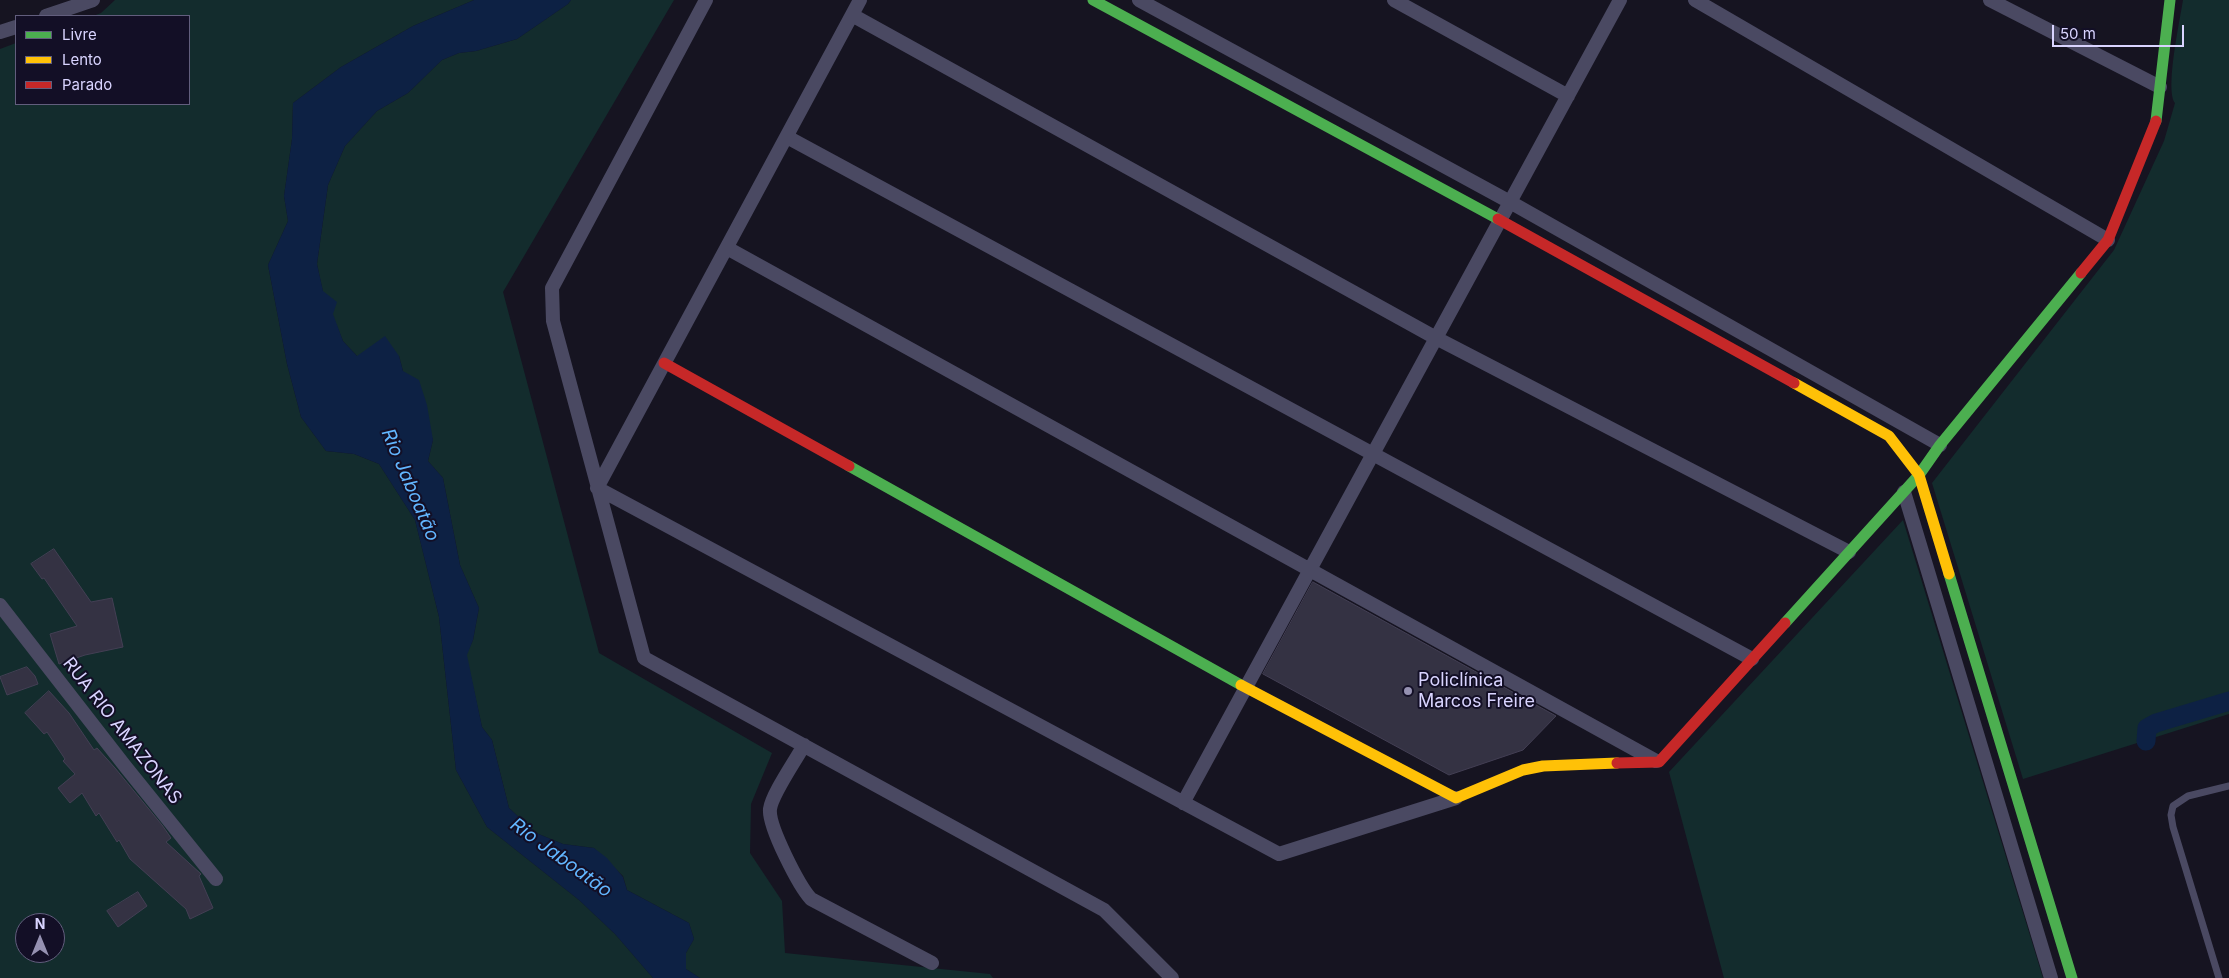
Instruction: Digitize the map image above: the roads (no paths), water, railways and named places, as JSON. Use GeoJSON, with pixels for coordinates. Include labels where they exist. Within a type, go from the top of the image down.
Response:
{"type":"FeatureCollection","features":[{"type":"Feature","properties":{"kind":"street"},"geometry":{"type":"LineString","coordinates":[[49,15],[93,0]]}},
{"type":"Feature","properties":{"kind":"street"},"geometry":{"type":"LineString","coordinates":[[706,0],[552,288],[553,321],[644,658],[1104,910],[1172,978]]}},
{"type":"Feature","properties":{"kind":"street"},"geometry":{"type":"LineString","coordinates":[[597,488],[860,0]]}},
{"type":"Feature","properties":{"kind":"street"},"geometry":{"type":"LineString","coordinates":[[1093,0],[1500,220],[1889,436],[1919,475],[2072,978]]}},
{"type":"Feature","properties":{"kind":"street"},"geometry":{"type":"LineString","coordinates":[[1139,0],[1510,202],[1940,444]]}},
{"type":"Feature","properties":{"kind":"street"},"geometry":{"type":"LineString","coordinates":[[1394,0],[1568,96]]}},
{"type":"Feature","properties":{"kind":"street"},"geometry":{"type":"LineString","coordinates":[[1183,803],[1620,0]]}},
{"type":"Feature","properties":{"kind":"street"},"geometry":{"type":"LineString","coordinates":[[1695,0],[2108,240]]}},
{"type":"Feature","properties":{"kind":"street"},"geometry":{"type":"LineString","coordinates":[[1990,0],[2160,87]]}},
{"type":"Feature","properties":{"kind":"street"},"geometry":{"type":"LineString","coordinates":[[597,488],[1279,854],[1456,798],[1523,770],[1543,766],[1659,762],[1919,475],[1940,444],[2108,240],[2155,127],[2170,0]]}},
{"type":"Feature","properties":{"kind":"street"},"geometry":{"type":"LineString","coordinates":[[852,15],[1436,338],[1850,552]]}},
{"type":"Feature","properties":{"kind":"street"},"geometry":{"type":"LineString","coordinates":[[0,32],[15,26]]}},
{"type":"Feature","properties":{"kind":"street"},"geometry":{"type":"LineString","coordinates":[[786,137],[1752,660]]}},
{"type":"Feature","properties":{"kind":"street"},"geometry":{"type":"LineString","coordinates":[[727,248],[1659,762]]}},
{"type":"Feature","properties":{"kind":"street"},"geometry":{"type":"LineString","coordinates":[[664,363],[1246,688],[1456,798]]}},
{"type":"Feature","properties":{"kind":"street"},"geometry":{"type":"LineString","coordinates":[[1904,492],[2051,978]]}},
{"type":"Feature","properties":{"kind":"street","name":"RUA RIO AMAZONAS"},"geometry":{"type":"LineString","coordinates":[[0,605],[125,766],[216,879]]}},
{"type":"Feature","properties":{"kind":"street"},"geometry":{"type":"LineString","coordinates":[[804,745],[774,798],[770,810],[773,826],[802,889],[811,899],[932,963]]}},
{"type":"Feature","properties":{"kind":"lane"},"geometry":{"type":"LineString","coordinates":[[2219,978],[2171,815],[2173,806],[2188,796],[2229,786]]}},
{"type":"Feature","properties":{"kind":"water","name":"Rio Jaboatão"},"geometry":{"type":"Polygon","coordinates":[[[474,0],[571,0],[517,39],[476,51],[459,53],[442,60],[408,93],[377,111],[345,146],[328,185],[317,264],[323,291],[337,302],[333,314],[343,341],[357,356],[385,336],[399,356],[403,371],[419,380],[427,405],[433,440],[428,461],[443,478],[460,565],[479,608],[473,640],[467,655],[482,727],[492,740],[509,808],[536,833],[563,844],[594,848],[607,858],[623,877],[627,890],[689,923],[694,939],[686,953],[686,969],[700,978],[653,978],[615,934],[579,900],[487,827],[456,770],[439,617],[415,520],[379,464],[354,454],[326,451],[301,417],[287,364],[268,265],[288,221],[284,196],[292,139],[293,103],[341,67],[413,26],[474,0]]]}},
{"type":"Feature","properties":{"kind":"waterway"},"geometry":{"type":"LineString","coordinates":[[2146,741],[2147,728],[2156,723],[2229,701]]}},
{"type":"Feature","properties":{"kind":"place","name":"Policlínica Marcos Freire"},"geometry":{"type":"Point","coordinates":[1408,691]}}]}
